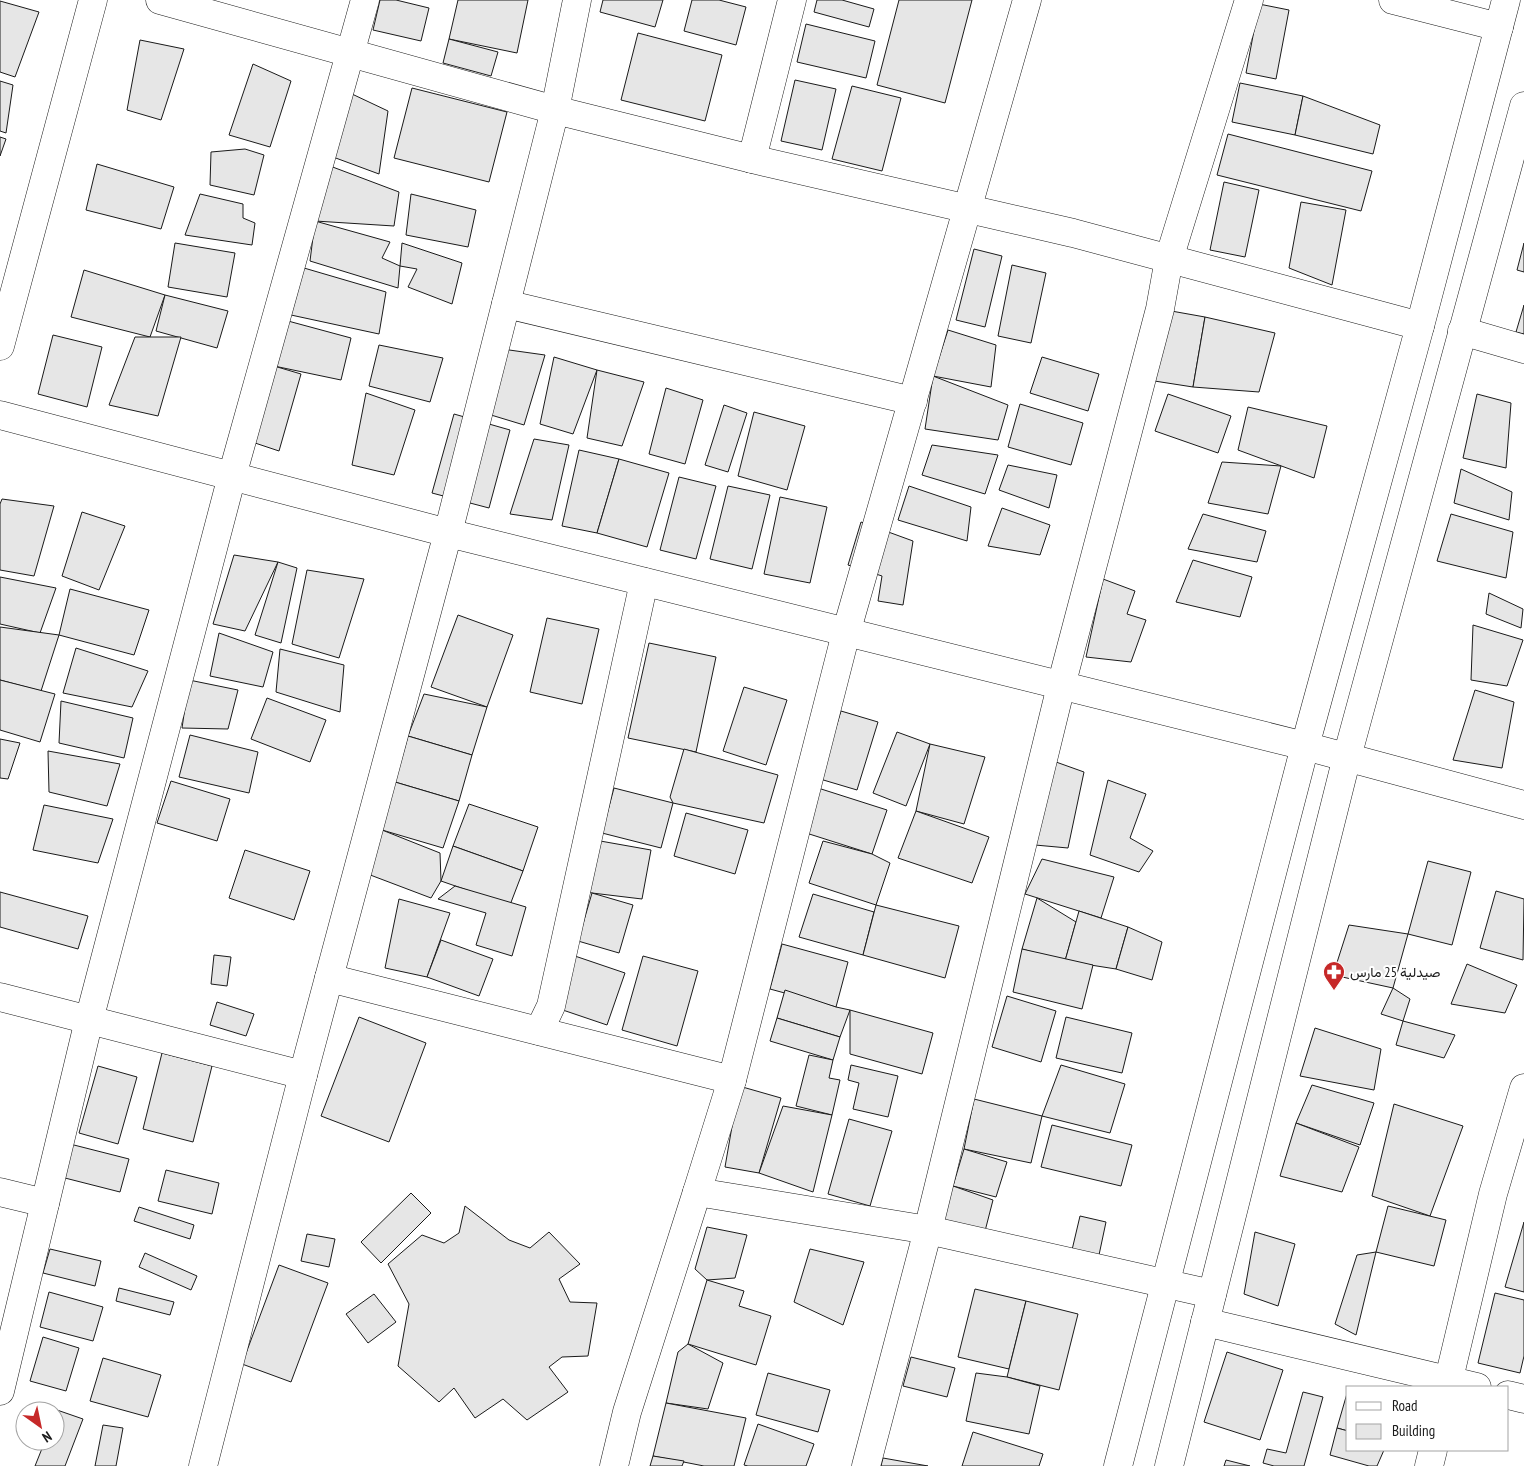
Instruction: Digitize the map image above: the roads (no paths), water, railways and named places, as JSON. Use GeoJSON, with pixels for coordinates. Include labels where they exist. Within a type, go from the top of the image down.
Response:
{"type":"FeatureCollection","features":[{"type":"Feature","properties":{"kind":"street"},"geometry":{"type":"LineString","coordinates":[[0,346],[93,0]]}},
{"type":"Feature","properties":{"kind":"street"},"geometry":{"type":"LineString","coordinates":[[160,0],[555,110],[752,159],[1073,233],[1420,326]]}},
{"type":"Feature","properties":{"kind":"street"},"geometry":{"type":"LineString","coordinates":[[0,1391],[89,1020],[232,476],[351,53],[364,0]]}},
{"type":"Feature","properties":{"kind":"street"},"geometry":{"type":"LineString","coordinates":[[203,1466],[303,1075],[448,533],[555,110],[576,0]]}},
{"type":"Feature","properties":{"kind":"street"},"geometry":{"type":"LineString","coordinates":[[752,159],[792,0]]}},
{"type":"Feature","properties":{"kind":"street"},"geometry":{"type":"LineString","coordinates":[[614,1466],[627,1412],[732,1080],[846,633],[1027,0]]}},
{"type":"Feature","properties":{"kind":"street"},"geometry":{"type":"LineString","coordinates":[[866,1466],[928,1230],[1061,686],[1160,309],[1169,259],[1249,0]]}},
{"type":"Feature","properties":{"kind":"street"},"geometry":{"type":"LineString","coordinates":[[1393,0],[1499,27]]}},
{"type":"Feature","properties":{"kind":"street"},"geometry":{"type":"LineString","coordinates":[[1118,1466],[1305,746],[1420,326],[1506,0]]}},
{"type":"Feature","properties":{"kind":"street"},"geometry":{"type":"LineString","coordinates":[[1169,1466],[1347,757],[1462,331],[1520,137],[1524,106]]}},
{"type":"Feature","properties":{"kind":"street"},"geometry":{"type":"LineString","coordinates":[[506,304],[913,401]]}},
{"type":"Feature","properties":{"kind":"street"},"geometry":{"type":"LineString","coordinates":[[1462,331],[1524,348]]}},
{"type":"Feature","properties":{"kind":"street"},"geometry":{"type":"LineString","coordinates":[[0,415],[448,533],[1305,746],[1524,805]]}},
{"type":"Feature","properties":{"kind":"street"},"geometry":{"type":"LineString","coordinates":[[540,1031],[551,1006],[644,582]]}},
{"type":"Feature","properties":{"kind":"street"},"geometry":{"type":"LineString","coordinates":[[329,978],[732,1080]]}},
{"type":"Feature","properties":{"kind":"street"},"geometry":{"type":"LineString","coordinates":[[0,997],[303,1075]]}},
{"type":"Feature","properties":{"kind":"street"},"geometry":{"type":"LineString","coordinates":[[1448,1384],[1492,1194],[1520,1116],[1524,1088]]}},
{"type":"Feature","properties":{"kind":"street"},"geometry":{"type":"LineString","coordinates":[[0,1192],[45,1203]]}},
{"type":"Feature","properties":{"kind":"street"},"geometry":{"type":"LineString","coordinates":[[697,1192],[928,1230],[1212,1294]]}},
{"type":"Feature","properties":{"kind":"street"},"geometry":{"type":"LineString","coordinates":[[1205,1322],[1448,1384],[1467,1386]]}},
{"type":"Feature","properties":{"kind":"street"},"geometry":{"type":"LineString","coordinates":[[1509,1395],[1524,1399]]}},
{"type":"Feature","properties":{"kind":"street"},"geometry":{"type":"LineString","coordinates":[[1429,1466],[1433,1451]]}},
{"type":"Feature","properties":{"kind":"place","name":"صيدلية 25 مارس"},"geometry":{"type":"Point","coordinates":[1334,991]}}]}
